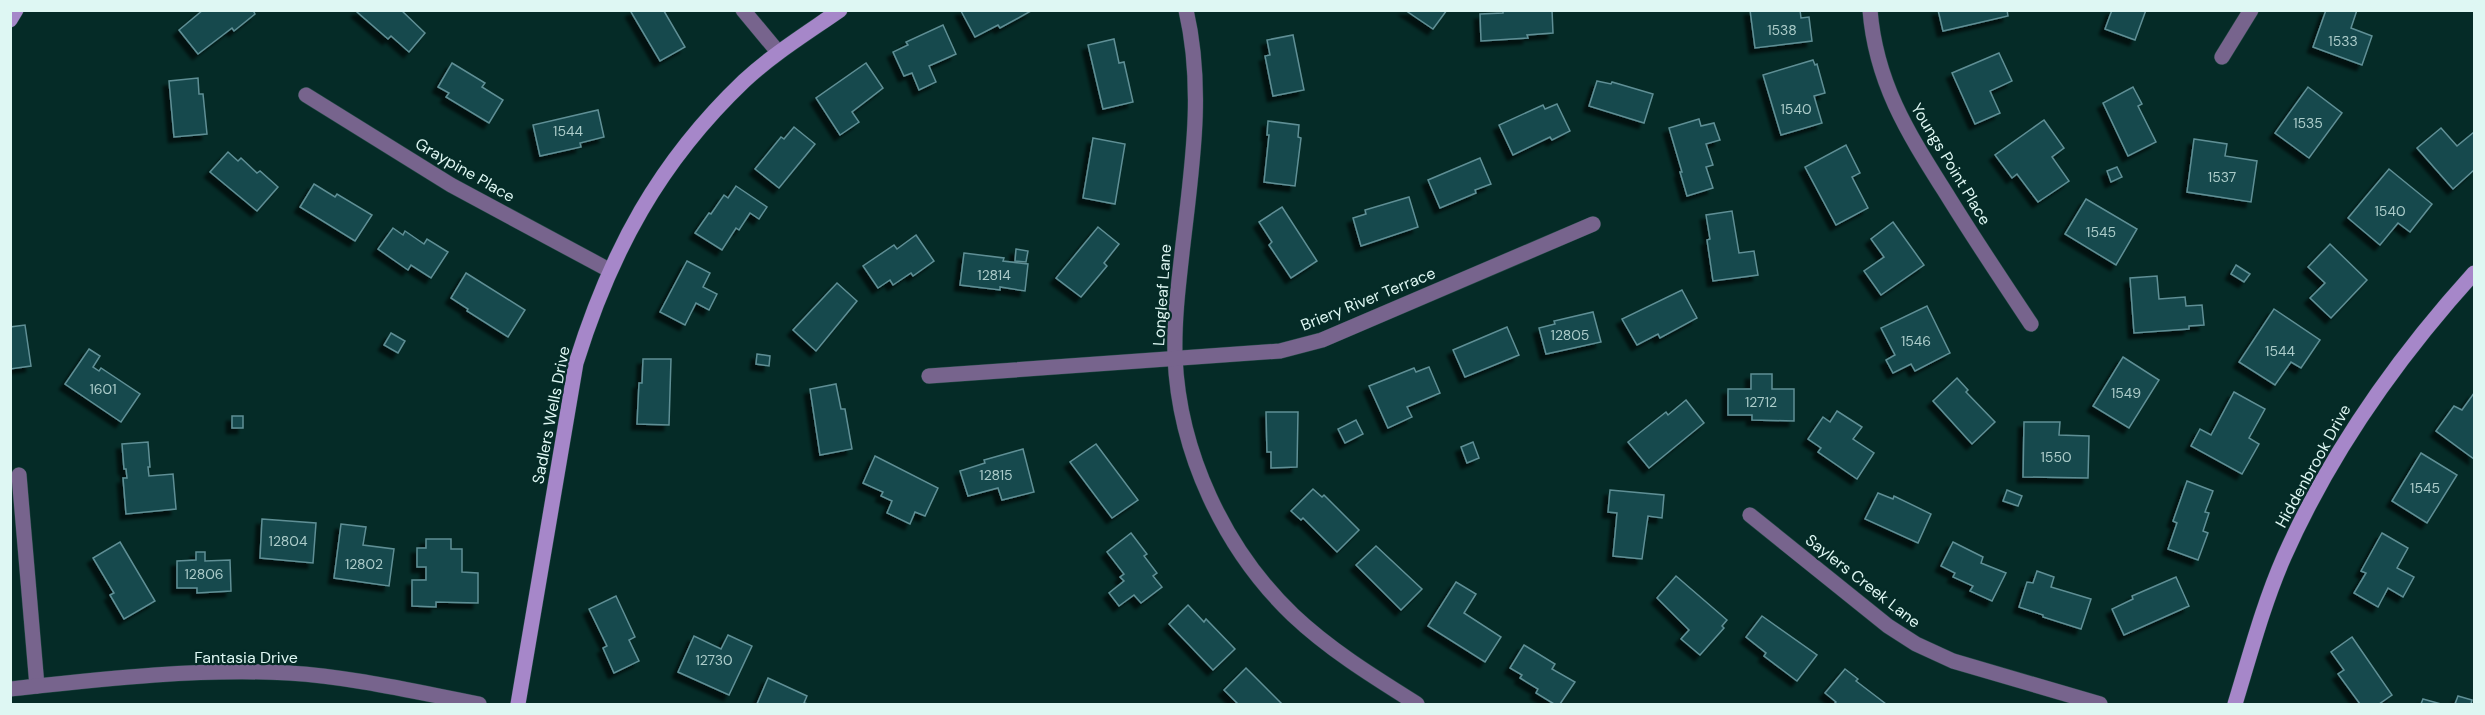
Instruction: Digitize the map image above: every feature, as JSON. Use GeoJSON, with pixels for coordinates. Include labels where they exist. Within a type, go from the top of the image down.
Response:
{"type":"FeatureCollection","features":[{"type":"Feature","properties":{"kind":"street"},"geometry":{"type":"LineString","coordinates":[[10,20],[16,10]]}},
{"type":"Feature","properties":{"kind":"street"},"geometry":{"type":"LineString","coordinates":[[743,10],[778,52]]}},
{"type":"Feature","properties":{"kind":"street","name":"Sadlers Wells Drive"},"geometry":{"type":"LineString","coordinates":[[518,705],[576,363],[609,270],[657,182],[693,135],[745,80],[778,52],[840,10]]}},
{"type":"Feature","properties":{"kind":"street","name":"Longleaf Lane"},"geometry":{"type":"LineString","coordinates":[[1186,10],[1193,39],[1197,77],[1196,130],[1175,313],[1175,358],[1181,405],[1194,456],[1211,501],[1234,541],[1260,579],[1292,614],[1335,650],[1417,705]]}},
{"type":"Feature","properties":{"kind":"street","name":"Youngs Point Place"},"geometry":{"type":"LineString","coordinates":[[1870,10],[1878,63],[1887,90],[1905,129],[2031,324]]}},
{"type":"Feature","properties":{"kind":"street"},"geometry":{"type":"LineString","coordinates":[[2222,57],[2251,10]]}},
{"type":"Feature","properties":{"kind":"street","name":"Graypine Place"},"geometry":{"type":"LineString","coordinates":[[306,95],[451,185],[609,270]]}},
{"type":"Feature","properties":{"kind":"street","name":"Briery River Terrace"},"geometry":{"type":"LineString","coordinates":[[929,376],[1280,351],[1322,340],[1593,224]]}},
{"type":"Feature","properties":{"kind":"street","name":"Hiddenbrook Drive"},"geometry":{"type":"LineString","coordinates":[[2235,705],[2260,619],[2284,558],[2342,446],[2385,380],[2431,321],[2475,273]]}},
{"type":"Feature","properties":{"kind":"street"},"geometry":{"type":"LineString","coordinates":[[20,475],[37,686]]}},
{"type":"Feature","properties":{"kind":"street","name":"Saylers Creek Lane"},"geometry":{"type":"LineString","coordinates":[[1750,515],[1888,626],[1916,644],[1953,661],[2100,705]]}},
{"type":"Feature","properties":{"kind":"street","name":"Fantasia Drive"},"geometry":{"type":"LineString","coordinates":[[10,689],[215,672],[290,673],[371,683],[479,705]]}},
{"type":"Feature","properties":{"kind":"building"},"geometry":{"type":"Polygon","coordinates":[[[203,10],[253,10],[255,14],[234,31],[232,28],[198,54],[179,30],[203,10]]]}},
{"type":"Feature","properties":{"kind":"building"},"geometry":{"type":"Polygon","coordinates":[[[358,10],[401,10],[425,33],[409,52],[391,36],[388,39],[357,12],[358,10]]]}},
{"type":"Feature","properties":{"kind":"building"},"geometry":{"type":"Polygon","coordinates":[[[634,10],[664,11],[685,47],[660,61],[631,12],[634,10]]]}},
{"type":"Feature","properties":{"kind":"building"},"geometry":{"type":"Polygon","coordinates":[[[1405,10],[1447,10],[1433,29],[1405,10]]]}},
{"type":"Feature","properties":{"kind":"building"},"geometry":{"type":"Polygon","coordinates":[[[1503,10],[1552,10],[1553,33],[1527,35],[1528,38],[1481,41],[1480,14],[1503,13],[1503,10]]]}},
{"type":"Feature","properties":{"kind":"building"},"geometry":{"type":"Polygon","coordinates":[[[1750,10],[1800,10],[1801,18],[1809,17],[1812,41],[1755,48],[1750,10]]]}},
{"type":"Feature","properties":{"kind":"building"},"geometry":{"type":"Polygon","coordinates":[[[1938,10],[2007,10],[2008,16],[1943,31],[1938,10]]]}},
{"type":"Feature","properties":{"kind":"building"},"geometry":{"type":"Polygon","coordinates":[[[2112,10],[2146,10],[2135,40],[2105,29],[2112,10]]]}},
{"type":"Feature","properties":{"kind":"building"},"geometry":{"type":"Polygon","coordinates":[[[2326,10],[2357,10],[2351,28],[2372,36],[2362,65],[2313,47],[2326,10]]]}},
{"type":"Feature","properties":{"kind":"building"},"geometry":{"type":"Polygon","coordinates":[[[961,11],[1031,11],[1000,28],[998,25],[975,37],[961,11]]]}},
{"type":"Feature","properties":{"kind":"building"},"geometry":{"type":"Polygon","coordinates":[[[943,25],[956,54],[929,66],[936,82],[919,90],[912,73],[904,76],[893,52],[908,45],[906,42],[943,25]]]}},
{"type":"Feature","properties":{"kind":"building"},"geometry":{"type":"Polygon","coordinates":[[[1293,35],[1304,90],[1273,96],[1265,56],[1270,55],[1267,40],[1293,35]]]}},
{"type":"Feature","properties":{"kind":"building"},"geometry":{"type":"Polygon","coordinates":[[[1114,39],[1119,63],[1124,62],[1133,102],[1103,109],[1088,45],[1114,39]]]}},
{"type":"Feature","properties":{"kind":"building"},"geometry":{"type":"Polygon","coordinates":[[[1999,53],[2012,81],[1990,91],[2000,113],[1975,124],[1952,73],[1999,53]]]}},
{"type":"Feature","properties":{"kind":"building"},"geometry":{"type":"Polygon","coordinates":[[[1813,60],[1815,65],[1817,64],[1825,93],[1814,96],[1822,123],[1781,135],[1763,75],[1813,60]]]}},
{"type":"Feature","properties":{"kind":"building"},"geometry":{"type":"Polygon","coordinates":[[[452,63],[485,83],[482,87],[503,100],[489,123],[446,97],[449,93],[438,87],[452,63]]]}},
{"type":"Feature","properties":{"kind":"building"},"geometry":{"type":"Polygon","coordinates":[[[866,63],[883,88],[852,112],[859,122],[840,135],[816,98],[866,63]]]}},
{"type":"Feature","properties":{"kind":"building"},"geometry":{"type":"Polygon","coordinates":[[[198,78],[199,94],[203,94],[207,134],[174,137],[169,81],[198,78]]]}},
{"type":"Feature","properties":{"kind":"building"},"geometry":{"type":"Polygon","coordinates":[[[1597,81],[1611,84],[1612,82],[1653,94],[1644,123],[1589,106],[1597,81]]]}},
{"type":"Feature","properties":{"kind":"building"},"geometry":{"type":"Polygon","coordinates":[[[2133,87],[2142,104],[2138,106],[2156,142],[2128,156],[2103,103],[2133,87]]]}},
{"type":"Feature","properties":{"kind":"building"},"geometry":{"type":"Polygon","coordinates":[[[2308,87],[2342,113],[2309,158],[2275,133],[2308,87]]]}},
{"type":"Feature","properties":{"kind":"building"},"geometry":{"type":"Polygon","coordinates":[[[1557,104],[1570,131],[1552,140],[1550,137],[1513,155],[1499,125],[1543,105],[1545,109],[1557,104]]]}},
{"type":"Feature","properties":{"kind":"building"},"geometry":{"type":"Polygon","coordinates":[[[598,110],[604,137],[580,143],[581,147],[540,156],[533,125],[598,110]]]}},
{"type":"Feature","properties":{"kind":"building"},"geometry":{"type":"Polygon","coordinates":[[[1699,119],[1701,126],[1714,123],[1720,140],[1706,144],[1713,165],[1706,167],[1713,188],[1687,196],[1669,128],[1699,119]]]}},
{"type":"Feature","properties":{"kind":"building"},"geometry":{"type":"Polygon","coordinates":[[[2044,120],[2064,148],[2052,157],[2069,181],[2038,202],[2017,174],[2012,178],[1995,155],[2044,120]]]}},
{"type":"Feature","properties":{"kind":"building"},"geometry":{"type":"Polygon","coordinates":[[[1268,121],[1299,125],[1298,137],[1301,138],[1295,186],[1264,182],[1269,135],[1267,135],[1268,121]]]}},
{"type":"Feature","properties":{"kind":"building"},"geometry":{"type":"Polygon","coordinates":[[[794,127],[815,144],[779,188],[755,169],[781,137],[784,139],[794,127]]]}},
{"type":"Feature","properties":{"kind":"building"},"geometry":{"type":"Polygon","coordinates":[[[2441,128],[2457,146],[2474,132],[2474,170],[2453,189],[2417,148],[2441,128]]]}},
{"type":"Feature","properties":{"kind":"building"},"geometry":{"type":"Polygon","coordinates":[[[1093,138],[1125,144],[1115,204],[1083,198],[1093,138]]]}},
{"type":"Feature","properties":{"kind":"building"},"geometry":{"type":"Polygon","coordinates":[[[2194,139],[2227,144],[2225,156],[2257,161],[2251,202],[2187,192],[2194,139]]]}},
{"type":"Feature","properties":{"kind":"building"},"geometry":{"type":"Polygon","coordinates":[[[1846,145],[1860,173],[1852,177],[1868,208],[1836,225],[1805,167],[1846,145]]]}},
{"type":"Feature","properties":{"kind":"building"},"geometry":{"type":"Polygon","coordinates":[[[228,152],[238,161],[241,158],[257,173],[260,171],[278,187],[257,211],[210,172],[228,152]]]}},
{"type":"Feature","properties":{"kind":"building"},"geometry":{"type":"Polygon","coordinates":[[[1480,158],[1491,184],[1440,208],[1428,180],[1480,158]]]}},
{"type":"Feature","properties":{"kind":"building"},"geometry":{"type":"Polygon","coordinates":[[[2117,167],[2122,177],[2111,182],[2107,171],[2117,167]]]}},
{"type":"Feature","properties":{"kind":"building"},"geometry":{"type":"Polygon","coordinates":[[[2389,169],[2432,204],[2410,232],[2398,223],[2380,245],[2348,218],[2389,169]]]}},
{"type":"Feature","properties":{"kind":"building"},"geometry":{"type":"Polygon","coordinates":[[[314,184],[335,197],[337,194],[372,215],[355,241],[300,207],[314,184]]]}},
{"type":"Feature","properties":{"kind":"building"},"geometry":{"type":"Polygon","coordinates":[[[736,186],[767,207],[759,219],[750,213],[739,230],[736,228],[722,250],[695,233],[724,195],[728,198],[736,186]]]}},
{"type":"Feature","properties":{"kind":"building"},"geometry":{"type":"Polygon","coordinates":[[[1409,197],[1418,227],[1361,246],[1353,218],[1366,214],[1365,210],[1409,197]]]}},
{"type":"Feature","properties":{"kind":"building"},"geometry":{"type":"Polygon","coordinates":[[[2086,199],[2137,229],[2116,265],[2065,234],[2086,199]]]}},
{"type":"Feature","properties":{"kind":"building"},"geometry":{"type":"Polygon","coordinates":[[[1282,207],[1317,261],[1291,278],[1269,245],[1272,242],[1259,222],[1282,207]]]}},
{"type":"Feature","properties":{"kind":"building"},"geometry":{"type":"Polygon","coordinates":[[[1732,211],[1739,253],[1754,251],[1758,275],[1713,281],[1706,215],[1732,211]]]}},
{"type":"Feature","properties":{"kind":"building"},"geometry":{"type":"Polygon","coordinates":[[[1893,222],[1924,265],[1881,295],[1864,271],[1884,257],[1871,239],[1893,222]]]}},
{"type":"Feature","properties":{"kind":"building"},"geometry":{"type":"Polygon","coordinates":[[[1098,227],[1119,244],[1104,263],[1107,266],[1081,297],[1056,278],[1098,227]]]}},
{"type":"Feature","properties":{"kind":"building"},"geometry":{"type":"Polygon","coordinates":[[[393,228],[403,235],[405,231],[424,244],[427,239],[448,252],[431,278],[411,265],[408,270],[378,249],[393,228]]]}},
{"type":"Feature","properties":{"kind":"building"},"geometry":{"type":"Polygon","coordinates":[[[916,235],[934,261],[913,276],[911,273],[893,285],[890,280],[878,288],[863,266],[894,245],[897,249],[916,235]]]}},
{"type":"Feature","properties":{"kind":"building"},"geometry":{"type":"Polygon","coordinates":[[[2330,244],[2367,280],[2331,318],[2310,298],[2325,283],[2308,267],[2330,244]]]}},
{"type":"Feature","properties":{"kind":"building"},"geometry":{"type":"Polygon","coordinates":[[[1016,249],[1028,251],[1026,262],[1015,261],[1016,249]]]}},
{"type":"Feature","properties":{"kind":"building"},"geometry":{"type":"Polygon","coordinates":[[[964,253],[1004,258],[1003,261],[1028,264],[1025,291],[960,285],[964,253]]]}},
{"type":"Feature","properties":{"kind":"building"},"geometry":{"type":"Polygon","coordinates":[[[687,261],[710,273],[703,287],[717,294],[709,310],[696,303],[685,325],[660,312],[687,261]]]}},
{"type":"Feature","properties":{"kind":"building"},"geometry":{"type":"Polygon","coordinates":[[[2236,265],[2250,274],[2244,282],[2231,274],[2236,265]]]}},
{"type":"Feature","properties":{"kind":"building"},"geometry":{"type":"Polygon","coordinates":[[[466,273],[525,310],[508,337],[451,298],[466,273]]]}},
{"type":"Feature","properties":{"kind":"building"},"geometry":{"type":"Polygon","coordinates":[[[2157,276],[2159,299],[2185,297],[2186,306],[2202,305],[2204,325],[2189,326],[2189,329],[2134,333],[2130,278],[2157,276]]]}},
{"type":"Feature","properties":{"kind":"building"},"geometry":{"type":"Polygon","coordinates":[[[837,283],[857,301],[816,351],[793,330],[837,283]]]}},
{"type":"Feature","properties":{"kind":"building"},"geometry":{"type":"Polygon","coordinates":[[[1682,290],[1697,318],[1660,338],[1658,334],[1637,345],[1622,319],[1682,290]]]}},
{"type":"Feature","properties":{"kind":"building"},"geometry":{"type":"Polygon","coordinates":[[[1927,306],[1950,353],[1915,371],[1911,364],[1893,373],[1886,360],[1895,355],[1881,328],[1927,306]]]}},
{"type":"Feature","properties":{"kind":"building"},"geometry":{"type":"Polygon","coordinates":[[[2274,309],[2320,340],[2301,368],[2291,362],[2275,385],[2239,362],[2274,309]]]}},
{"type":"Feature","properties":{"kind":"building"},"geometry":{"type":"Polygon","coordinates":[[[1593,312],[1601,342],[1546,354],[1539,328],[1555,324],[1554,321],[1593,312]]]}},
{"type":"Feature","properties":{"kind":"building"},"geometry":{"type":"Polygon","coordinates":[[[25,325],[31,366],[10,369],[10,327],[25,325]]]}},
{"type":"Feature","properties":{"kind":"building"},"geometry":{"type":"Polygon","coordinates":[[[1507,327],[1519,355],[1465,377],[1453,350],[1507,327]]]}},
{"type":"Feature","properties":{"kind":"building"},"geometry":{"type":"Polygon","coordinates":[[[391,333],[405,341],[398,353],[384,345],[391,333]]]}},
{"type":"Feature","properties":{"kind":"building"},"geometry":{"type":"Polygon","coordinates":[[[89,349],[100,356],[93,367],[99,371],[101,368],[140,394],[121,422],[65,384],[89,349]]]}},
{"type":"Feature","properties":{"kind":"building"},"geometry":{"type":"Polygon","coordinates":[[[757,354],[770,356],[769,366],[756,364],[757,354]]]}},
{"type":"Feature","properties":{"kind":"building"},"geometry":{"type":"Polygon","coordinates":[[[2123,357],[2159,380],[2129,428],[2093,406],[2123,357]]]}},
{"type":"Feature","properties":{"kind":"building"},"geometry":{"type":"Polygon","coordinates":[[[643,359],[671,359],[669,425],[637,424],[643,359]]]}},
{"type":"Feature","properties":{"kind":"building"},"geometry":{"type":"Polygon","coordinates":[[[1429,367],[1440,393],[1407,407],[1412,417],[1388,428],[1369,386],[1414,368],[1416,372],[1429,367]]]}},
{"type":"Feature","properties":{"kind":"building"},"geometry":{"type":"Polygon","coordinates":[[[1751,374],[1772,374],[1772,389],[1794,389],[1794,421],[1752,420],[1752,415],[1728,415],[1728,389],[1751,389],[1751,374]]]}},
{"type":"Feature","properties":{"kind":"building"},"geometry":{"type":"Polygon","coordinates":[[[1957,378],[1968,390],[1966,392],[1995,422],[1972,444],[1933,401],[1957,378]]]}},
{"type":"Feature","properties":{"kind":"building"},"geometry":{"type":"Polygon","coordinates":[[[836,384],[841,409],[845,409],[852,449],[820,455],[810,389],[836,384]]]}},
{"type":"Feature","properties":{"kind":"building"},"geometry":{"type":"Polygon","coordinates":[[[2234,392],[2265,409],[2249,438],[2259,444],[2242,474],[2191,446],[2200,429],[2211,435],[2234,392]]]}},
{"type":"Feature","properties":{"kind":"building"},"geometry":{"type":"Polygon","coordinates":[[[2474,393],[2474,459],[2436,431],[2454,406],[2462,410],[2474,393]]]}},
{"type":"Feature","properties":{"kind":"building"},"geometry":{"type":"Polygon","coordinates":[[[1686,400],[1704,423],[1649,468],[1628,442],[1666,412],[1668,415],[1686,400]]]}},
{"type":"Feature","properties":{"kind":"building"},"geometry":{"type":"Polygon","coordinates":[[[1837,411],[1862,427],[1853,439],[1874,453],[1857,479],[1818,452],[1821,448],[1808,439],[1823,417],[1830,422],[1837,411]]]}},
{"type":"Feature","properties":{"kind":"building"},"geometry":{"type":"Polygon","coordinates":[[[1266,412],[1298,412],[1297,467],[1271,468],[1271,452],[1267,452],[1266,412]]]}},
{"type":"Feature","properties":{"kind":"building"},"geometry":{"type":"Polygon","coordinates":[[[232,416],[243,416],[243,428],[232,428],[232,416]]]}},
{"type":"Feature","properties":{"kind":"building"},"geometry":{"type":"Polygon","coordinates":[[[1356,420],[1363,434],[1345,443],[1338,429],[1356,420]]]}},
{"type":"Feature","properties":{"kind":"building"},"geometry":{"type":"Polygon","coordinates":[[[2024,422],[2060,422],[2059,435],[2089,436],[2088,478],[2023,477],[2024,422]]]}},
{"type":"Feature","properties":{"kind":"building"},"geometry":{"type":"Polygon","coordinates":[[[148,442],[149,476],[173,474],[176,509],[126,514],[123,478],[127,478],[122,444],[148,442]]]}},
{"type":"Feature","properties":{"kind":"building"},"geometry":{"type":"Polygon","coordinates":[[[1473,442],[1479,458],[1467,463],[1461,447],[1473,442]]]}},
{"type":"Feature","properties":{"kind":"building"},"geometry":{"type":"Polygon","coordinates":[[[1096,444],[1138,500],[1112,518],[1070,462],[1096,444]]]}},
{"type":"Feature","properties":{"kind":"building"},"geometry":{"type":"Polygon","coordinates":[[[1023,449],[1034,492],[1002,500],[998,488],[968,496],[960,471],[985,463],[984,460],[1023,449]]]}},
{"type":"Feature","properties":{"kind":"building"},"geometry":{"type":"Polygon","coordinates":[[[2421,453],[2457,475],[2427,523],[2392,501],[2421,453]]]}},
{"type":"Feature","properties":{"kind":"building"},"geometry":{"type":"Polygon","coordinates":[[[875,456],[938,488],[925,516],[915,512],[910,524],[887,513],[892,501],[881,496],[883,492],[863,483],[875,456]]]}},
{"type":"Feature","properties":{"kind":"building"},"geometry":{"type":"Polygon","coordinates":[[[2187,481],[2213,491],[2205,512],[2209,513],[2203,531],[2208,533],[2198,560],[2168,549],[2177,523],[2173,521],[2187,481]]]}},
{"type":"Feature","properties":{"kind":"building"},"geometry":{"type":"Polygon","coordinates":[[[1313,489],[1322,497],[1324,495],[1359,530],[1337,552],[1303,518],[1301,520],[1291,511],[1313,489]]]}},
{"type":"Feature","properties":{"kind":"building"},"geometry":{"type":"Polygon","coordinates":[[[1610,490],[1664,495],[1662,518],[1648,516],[1642,559],[1613,556],[1617,513],[1608,512],[1610,490]]]}},
{"type":"Feature","properties":{"kind":"building"},"geometry":{"type":"Polygon","coordinates":[[[2007,490],[2022,496],[2018,506],[2003,501],[2007,490]]]}},
{"type":"Feature","properties":{"kind":"building"},"geometry":{"type":"Polygon","coordinates":[[[1878,493],[1893,499],[1894,496],[1931,514],[1918,543],[1865,519],[1878,493]]]}},
{"type":"Feature","properties":{"kind":"building"},"geometry":{"type":"Polygon","coordinates":[[[262,519],[316,523],[313,563],[260,558],[262,519]]]}},
{"type":"Feature","properties":{"kind":"building"},"geometry":{"type":"Polygon","coordinates":[[[341,524],[366,527],[363,545],[394,549],[389,586],[334,578],[341,524]]]}},
{"type":"Feature","properties":{"kind":"building"},"geometry":{"type":"Polygon","coordinates":[[[1131,533],[1147,554],[1144,556],[1157,573],[1153,576],[1162,587],[1141,603],[1134,595],[1119,606],[1109,593],[1124,581],[1120,577],[1124,574],[1107,552],[1131,533]]]}},
{"type":"Feature","properties":{"kind":"building"},"geometry":{"type":"Polygon","coordinates":[[[2382,533],[2408,548],[2397,568],[2414,577],[2403,597],[2388,588],[2378,607],[2354,593],[2366,573],[2361,571],[2382,533]]]}},
{"type":"Feature","properties":{"kind":"building"},"geometry":{"type":"Polygon","coordinates":[[[426,539],[451,539],[451,549],[462,549],[462,572],[478,573],[478,603],[436,602],[436,607],[412,606],[412,580],[426,580],[426,567],[417,567],[417,548],[426,548],[426,539]]]}},
{"type":"Feature","properties":{"kind":"building"},"geometry":{"type":"Polygon","coordinates":[[[120,542],[155,601],[124,619],[110,595],[114,593],[93,558],[120,542]]]}},
{"type":"Feature","properties":{"kind":"building"},"geometry":{"type":"Polygon","coordinates":[[[1953,542],[1983,557],[1981,563],[2006,573],[1992,601],[1970,591],[1973,586],[1953,577],[1955,573],[1941,566],[1953,542]]]}},
{"type":"Feature","properties":{"kind":"building"},"geometry":{"type":"Polygon","coordinates":[[[1376,546],[1422,589],[1401,610],[1356,565],[1376,546]]]}},
{"type":"Feature","properties":{"kind":"building"},"geometry":{"type":"Polygon","coordinates":[[[196,552],[205,552],[205,561],[230,560],[231,591],[197,593],[197,588],[177,588],[177,561],[196,560],[196,552]]]}},
{"type":"Feature","properties":{"kind":"building"},"geometry":{"type":"Polygon","coordinates":[[[2037,571],[2054,577],[2051,587],[2091,599],[2081,629],[2019,607],[2027,582],[2033,583],[2037,571]]]}},
{"type":"Feature","properties":{"kind":"building"},"geometry":{"type":"Polygon","coordinates":[[[1676,576],[1727,620],[1722,626],[1724,628],[1700,655],[1681,639],[1689,630],[1657,598],[1676,576]]]}},
{"type":"Feature","properties":{"kind":"building"},"geometry":{"type":"Polygon","coordinates":[[[2176,577],[2189,606],[2124,635],[2112,609],[2133,599],[2132,596],[2176,577]]]}},
{"type":"Feature","properties":{"kind":"building"},"geometry":{"type":"Polygon","coordinates":[[[1456,582],[1476,594],[1464,613],[1501,637],[1485,662],[1428,626],[1456,582]]]}},
{"type":"Feature","properties":{"kind":"building"},"geometry":{"type":"Polygon","coordinates":[[[616,596],[635,637],[629,640],[639,661],[614,673],[603,648],[607,646],[589,609],[616,596]]]}},
{"type":"Feature","properties":{"kind":"building"},"geometry":{"type":"Polygon","coordinates":[[[1188,605],[1204,622],[1206,619],[1235,649],[1213,670],[1169,624],[1188,605]]]}},
{"type":"Feature","properties":{"kind":"building"},"geometry":{"type":"Polygon","coordinates":[[[1762,616],[1817,655],[1797,681],[1764,656],[1766,653],[1746,637],[1762,616]]]}},
{"type":"Feature","properties":{"kind":"building"},"geometry":{"type":"Polygon","coordinates":[[[728,635],[752,646],[729,695],[678,672],[694,636],[721,649],[728,635]]]}},
{"type":"Feature","properties":{"kind":"building"},"geometry":{"type":"Polygon","coordinates":[[[2352,637],[2392,695],[2379,704],[2360,704],[2338,674],[2344,670],[2331,652],[2352,637]]]}},
{"type":"Feature","properties":{"kind":"building"},"geometry":{"type":"Polygon","coordinates":[[[1524,645],[1555,664],[1552,669],[1575,682],[1560,704],[1554,704],[1536,693],[1538,689],[1520,678],[1522,675],[1510,668],[1524,645]]]}},
{"type":"Feature","properties":{"kind":"building"},"geometry":{"type":"Polygon","coordinates":[[[1246,668],[1282,704],[1238,704],[1224,690],[1246,668]]]}},
{"type":"Feature","properties":{"kind":"building"},"geometry":{"type":"Polygon","coordinates":[[[1845,669],[1858,679],[1856,681],[1886,704],[1834,704],[1836,702],[1825,693],[1845,669]]]}},
{"type":"Feature","properties":{"kind":"building"},"geometry":{"type":"Polygon","coordinates":[[[768,678],[807,696],[804,703],[808,704],[757,704],[768,678]]]}},
{"type":"Feature","properties":{"kind":"building"},"geometry":{"type":"Polygon","coordinates":[[[2458,696],[2472,700],[2471,704],[2455,704],[2458,696]]]}},
{"type":"Feature","properties":{"kind":"building"},"geometry":{"type":"Polygon","coordinates":[[[2423,699],[2441,704],[2421,704],[2423,699]]]}}]}
